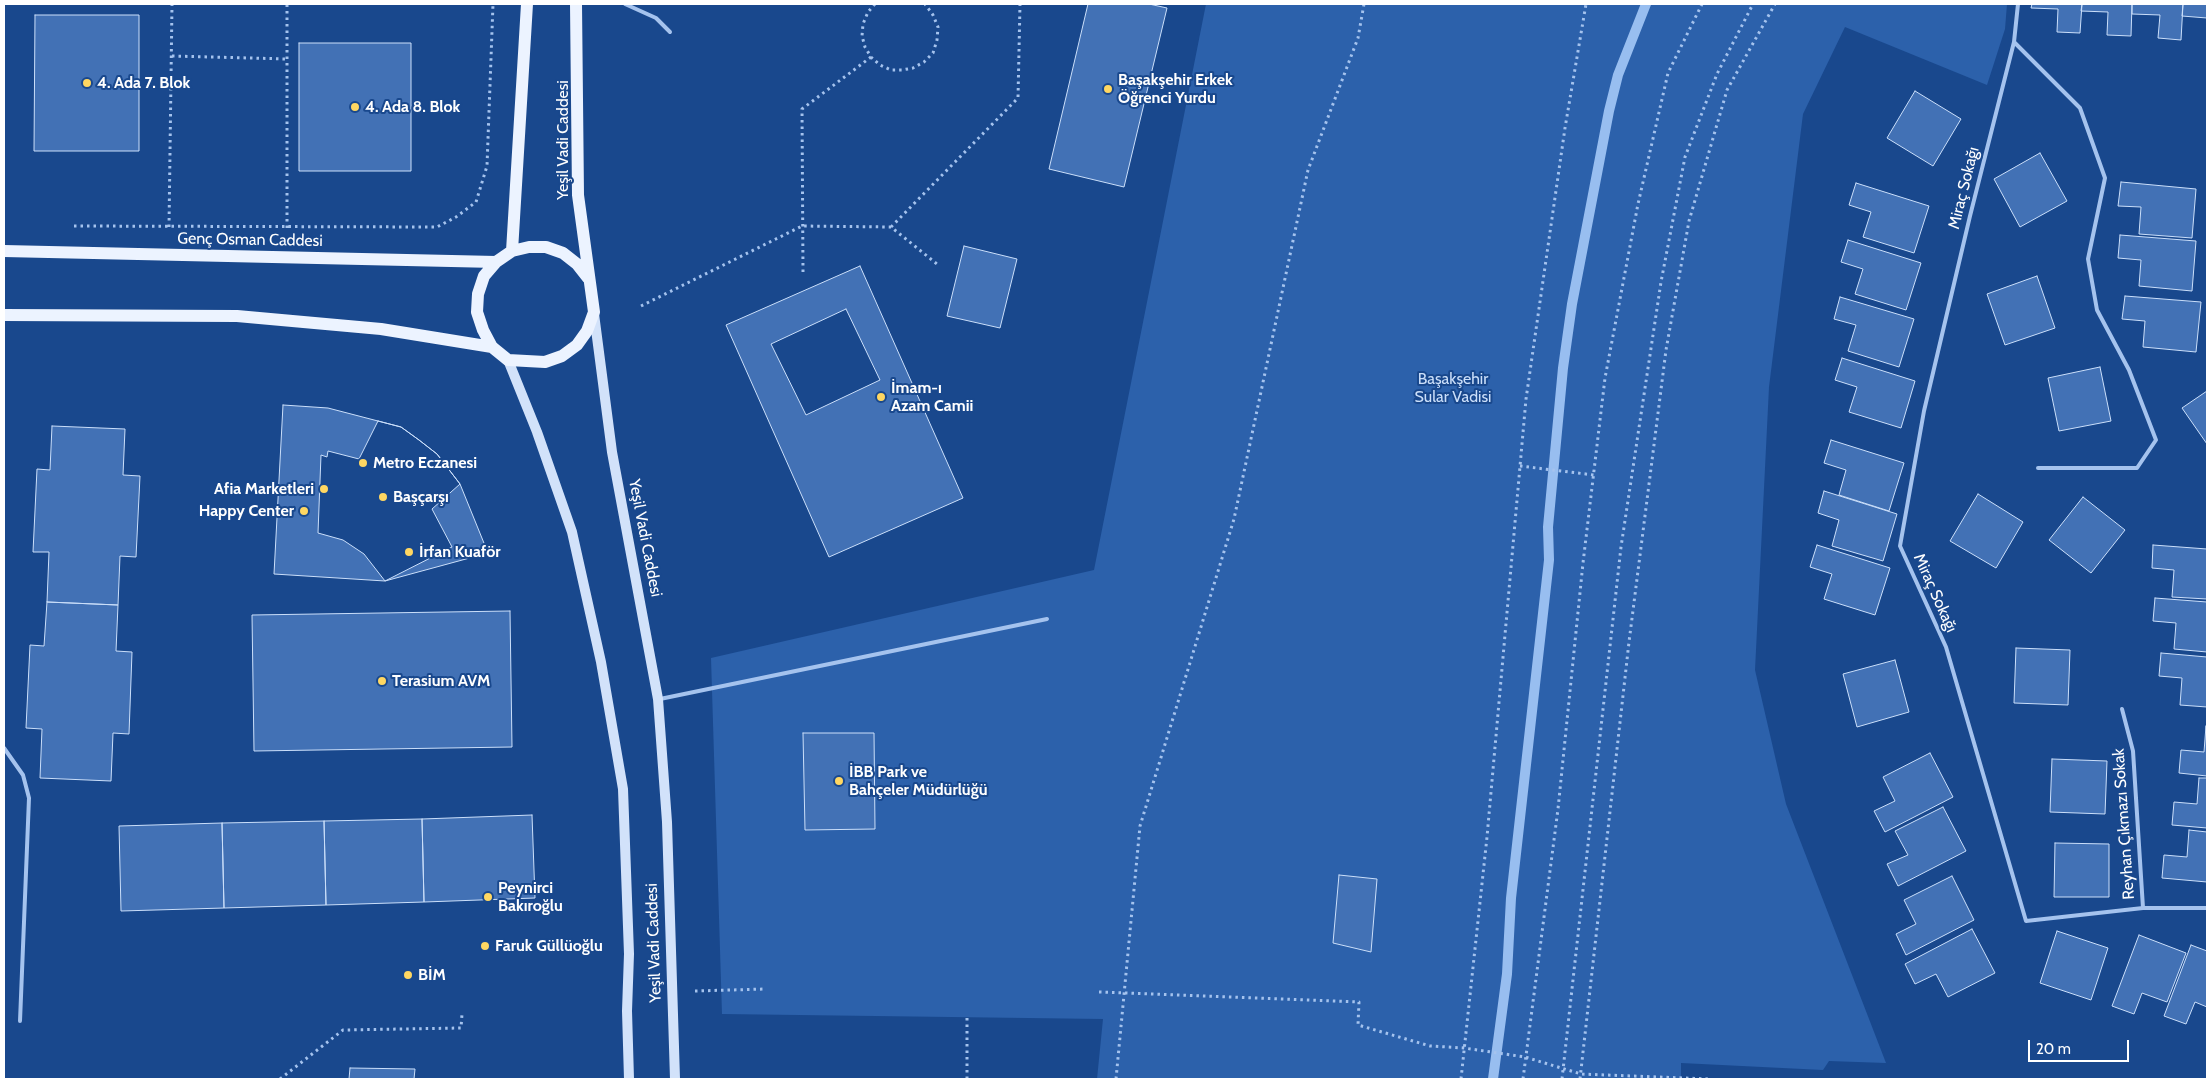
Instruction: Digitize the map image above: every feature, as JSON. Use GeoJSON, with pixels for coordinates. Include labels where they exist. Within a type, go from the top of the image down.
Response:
{"type":"FeatureCollection","features":[{"type":"Feature","properties":{"kind":"main road"},"geometry":{"type":"LineString","coordinates":[[512,251],[527,4]]}},
{"type":"Feature","properties":{"kind":"main road","name":"Yeşil Vadi Caddesi"},"geometry":{"type":"LineString","coordinates":[[576,4],[578,195],[588,278],[594,301],[612,452],[658,699],[667,822],[675,1079]]}},
{"type":"Feature","properties":{"kind":"main road"},"geometry":{"type":"LineString","coordinates":[[492,347],[483,330],[477,312],[478,294],[484,276],[496,262],[512,251],[538,247],[563,253],[577,264],[588,278]]}},
{"type":"Feature","properties":{"kind":"main road","name":"Genç Osman Caddesi"},"geometry":{"type":"LineString","coordinates":[[4,252],[496,262]]}},
{"type":"Feature","properties":{"kind":"main road"},"geometry":{"type":"LineString","coordinates":[[508,360],[545,362],[562,356],[577,345],[588,331],[594,312]]}},
{"type":"Feature","properties":{"kind":"main road"},"geometry":{"type":"LineString","coordinates":[[4,315],[237,316],[380,329],[492,347]]}},
{"type":"Feature","properties":{"kind":"main road","name":"Yeşil Vadi Caddesi"},"geometry":{"type":"LineString","coordinates":[[492,347],[508,360],[537,432],[572,532],[601,662],[621,779],[630,954],[627,1010],[629,1079]]}},
{"type":"Feature","properties":{"kind":"lane"},"geometry":{"type":"LineString","coordinates":[[624,4],[656,18],[670,32]]}},
{"type":"Feature","properties":{"kind":"lane","name":"Miraç Sokağı"},"geometry":{"type":"LineString","coordinates":[[2018,4],[2014,42],[1970,216],[1924,411],[1900,546],[1946,647],[2026,921],[2142,908],[2207,908]]}},
{"type":"Feature","properties":{"kind":"lane"},"geometry":{"type":"LineString","coordinates":[[2014,42],[2080,108],[2084,116],[2105,178],[2088,259],[2098,310],[2129,370],[2156,440],[2137,468],[2038,468]]}},
{"type":"Feature","properties":{"kind":"lane"},"geometry":{"type":"LineString","coordinates":[[658,699],[1047,618]]}},
{"type":"Feature","properties":{"kind":"lane","name":"Reyhan Çıkmazı Sokak"},"geometry":{"type":"LineString","coordinates":[[2122,709],[2133,751],[2142,908]]}},
{"type":"Feature","properties":{"kind":"lane"},"geometry":{"type":"LineString","coordinates":[[4,748],[23,775],[30,798],[20,1021]]}},
{"type":"Feature","properties":{"kind":"path"},"geometry":{"type":"LineString","coordinates":[[170,227],[172,4]]}},
{"type":"Feature","properties":{"kind":"path"},"geometry":{"type":"LineString","coordinates":[[287,4],[287,228]]}},
{"type":"Feature","properties":{"kind":"path"},"geometry":{"type":"LineString","coordinates":[[72,226],[437,227],[456,217],[476,202],[487,166],[493,4]]}},
{"type":"Feature","properties":{"kind":"path"},"geometry":{"type":"LineString","coordinates":[[875,4],[868,12],[863,24],[862,36],[871,58],[891,70],[914,68],[924,62],[932,53],[937,40],[938,27],[926,4]]}},
{"type":"Feature","properties":{"kind":"path"},"geometry":{"type":"LineString","coordinates":[[891,227],[1018,98],[1020,4]]}},
{"type":"Feature","properties":{"kind":"path"},"geometry":{"type":"LineString","coordinates":[[1116,1079],[1140,826],[1234,519],[1308,170],[1358,38],[1364,4]]}},
{"type":"Feature","properties":{"kind":"path"},"geometry":{"type":"LineString","coordinates":[[1460,1079],[1487,837],[1526,399],[1565,128],[1586,4]]}},
{"type":"Feature","properties":{"kind":"path"},"geometry":{"type":"LineString","coordinates":[[1523,1079],[1558,809],[1606,378],[1640,195],[1668,73],[1702,4]]}},
{"type":"Feature","properties":{"kind":"path"},"geometry":{"type":"LineString","coordinates":[[1562,1079],[1621,547],[1661,282],[1685,157],[1716,74],[1754,4]]}},
{"type":"Feature","properties":{"kind":"path"},"geometry":{"type":"LineString","coordinates":[[1580,1079],[1618,737],[1662,379],[1686,240],[1727,90],[1774,4]]}},
{"type":"Feature","properties":{"kind":"path"},"geometry":{"type":"LineString","coordinates":[[172,56],[287,59]]}},
{"type":"Feature","properties":{"kind":"path"},"geometry":{"type":"LineString","coordinates":[[803,272],[802,109],[871,58]]}},
{"type":"Feature","properties":{"kind":"path"},"geometry":{"type":"LineString","coordinates":[[641,306],[802,226],[891,227],[937,264]]}},
{"type":"Feature","properties":{"kind":"path"},"geometry":{"type":"LineString","coordinates":[[1520,466],[1594,475]]}},
{"type":"Feature","properties":{"kind":"path"},"geometry":{"type":"LineString","coordinates":[[672,992],[765,988]]}},
{"type":"Feature","properties":{"kind":"path"},"geometry":{"type":"LineString","coordinates":[[1099,992],[1359,1002],[1358,1025],[1430,1046],[1464,1048],[1510,1055],[1581,1074],[1710,1079]]}},
{"type":"Feature","properties":{"kind":"path"},"geometry":{"type":"LineString","coordinates":[[280,1079],[343,1030],[461,1028],[462,1014]]}},
{"type":"Feature","properties":{"kind":"path"},"geometry":{"type":"LineString","coordinates":[[967,1018],[967,1079]]}},
{"type":"Feature","properties":{"kind":"green space","name":"Başakşehir Sular Vadisi"},"geometry":{"type":"Polygon","coordinates":[[[1206,4],[2007,4],[2005,29],[1987,85],[1845,27],[1803,114],[1769,387],[1755,670],[1786,804],[1886,1063],[1829,1061],[1823,1070],[1681,1063],[1681,1079],[1097,1079],[1103,1019],[722,1014],[711,658],[1094,570],[1206,4]]]}},
{"type":"Feature","properties":{"kind":"building","name":"Başakşehir Erkek Öğrenci Yurdu"},"geometry":{"type":"Polygon","coordinates":[[[1088,4],[1149,4],[1167,8],[1124,187],[1049,169],[1088,4]]]}},
{"type":"Feature","properties":{"kind":"building"},"geometry":{"type":"Polygon","coordinates":[[[2032,4],[2082,4],[2080,33],[2057,32],[2058,9],[2031,8],[2032,4]]]}},
{"type":"Feature","properties":{"kind":"building"},"geometry":{"type":"Polygon","coordinates":[[[2082,4],[2132,4],[2131,36],[2107,35],[2108,12],[2081,11],[2082,4]]]}},
{"type":"Feature","properties":{"kind":"building"},"geometry":{"type":"Polygon","coordinates":[[[2132,4],[2183,4],[2181,40],[2158,38],[2160,15],[2132,14],[2132,4]]]}},
{"type":"Feature","properties":{"kind":"building"},"geometry":{"type":"Polygon","coordinates":[[[2183,4],[2207,4],[2207,18],[2182,16],[2183,4]]]}},
{"type":"Feature","properties":{"kind":"building","name":"4. Ada 7. Blok"},"geometry":{"type":"Polygon","coordinates":[[[35,15],[139,15],[139,151],[34,151],[35,15]]]}},
{"type":"Feature","properties":{"kind":"building","name":"4. Ada 8. Blok"},"geometry":{"type":"Polygon","coordinates":[[[299,43],[411,43],[411,171],[299,171],[299,43]]]}},
{"type":"Feature","properties":{"kind":"building"},"geometry":{"type":"Polygon","coordinates":[[[1915,91],[1961,119],[1933,166],[1887,138],[1915,91]]]}},
{"type":"Feature","properties":{"kind":"building"},"geometry":{"type":"Polygon","coordinates":[[[2040,153],[2067,201],[2020,227],[1994,179],[2040,153]]]}},
{"type":"Feature","properties":{"kind":"building"},"geometry":{"type":"Polygon","coordinates":[[[2121,182],[2196,189],[2192,238],[2139,234],[2141,207],[2118,206],[2121,182]]]}},
{"type":"Feature","properties":{"kind":"building"},"geometry":{"type":"Polygon","coordinates":[[[1856,183],[1929,206],[1914,253],[1863,237],[1871,212],[1849,205],[1856,183]]]}},
{"type":"Feature","properties":{"kind":"building"},"geometry":{"type":"Polygon","coordinates":[[[2120,235],[2196,241],[2192,291],[2139,286],[2141,260],[2118,258],[2120,235]]]}},
{"type":"Feature","properties":{"kind":"building"},"geometry":{"type":"Polygon","coordinates":[[[1848,240],[1921,263],[1906,310],[1855,294],[1863,269],[1841,262],[1848,240]]]}},
{"type":"Feature","properties":{"kind":"building"},"geometry":{"type":"Polygon","coordinates":[[[964,246],[1017,259],[1000,328],[947,316],[964,246]]]}},
{"type":"Feature","properties":{"kind":"building","name":"İmam-ı Azam Camii"},"geometry":{"type":"Polygon","coordinates":[[[860,266],[963,498],[829,557],[726,325],[860,266]],[[846,309],[771,344],[806,415],[880,380],[846,309]]]}},
{"type":"Feature","properties":{"kind":"building"},"geometry":{"type":"Polygon","coordinates":[[[2037,276],[2055,328],[2005,345],[1987,294],[2037,276]]]}},
{"type":"Feature","properties":{"kind":"building"},"geometry":{"type":"Polygon","coordinates":[[[2125,296],[2201,302],[2196,352],[2143,347],[2145,321],[2122,319],[2125,296]]]}},
{"type":"Feature","properties":{"kind":"building"},"geometry":{"type":"Polygon","coordinates":[[[1840,297],[1914,319],[1899,367],[1848,351],[1856,325],[1834,319],[1840,297]]]}},
{"type":"Feature","properties":{"kind":"building"},"geometry":{"type":"Polygon","coordinates":[[[1842,358],[1915,381],[1901,428],[1849,412],[1857,387],[1835,380],[1842,358]]]}},
{"type":"Feature","properties":{"kind":"building"},"geometry":{"type":"Polygon","coordinates":[[[2100,367],[2111,421],[2059,431],[2048,378],[2100,367]]]}},
{"type":"Feature","properties":{"kind":"building"},"geometry":{"type":"Polygon","coordinates":[[[2207,391],[2207,444],[2182,408],[2207,391]]]}},
{"type":"Feature","properties":{"kind":"building"},"geometry":{"type":"Polygon","coordinates":[[[283,405],[328,408],[401,427],[437,454],[460,484],[488,553],[385,581],[274,574],[283,405]]]}},
{"type":"Feature","properties":{"kind":"building","name":"Başçarşı"},"geometry":{"type":"Polygon","coordinates":[[[378,421],[401,427],[419,440],[437,454],[460,484],[432,509],[452,547],[385,581],[364,554],[343,540],[318,533],[321,455],[327,457],[328,451],[359,459],[378,421]]]}},
{"type":"Feature","properties":{"kind":"building"},"geometry":{"type":"Polygon","coordinates":[[[52,426],[125,429],[123,475],[140,476],[136,557],[120,556],[118,605],[47,602],[49,552],[33,552],[37,469],[50,470],[52,426]]]}},
{"type":"Feature","properties":{"kind":"building"},"geometry":{"type":"Polygon","coordinates":[[[1831,440],[1904,463],[1889,511],[1839,495],[1846,470],[1824,463],[1831,440]]]}},
{"type":"Feature","properties":{"kind":"building"},"geometry":{"type":"Polygon","coordinates":[[[1824,491],[1897,514],[1883,561],[1832,546],[1839,520],[1818,513],[1824,491]]]}},
{"type":"Feature","properties":{"kind":"building"},"geometry":{"type":"Polygon","coordinates":[[[1978,494],[2023,522],[1996,568],[1950,541],[1978,494]]]}},
{"type":"Feature","properties":{"kind":"building"},"geometry":{"type":"Polygon","coordinates":[[[2083,497],[2125,530],[2091,573],[2049,540],[2083,497]]]}},
{"type":"Feature","properties":{"kind":"building"},"geometry":{"type":"Polygon","coordinates":[[[1817,545],[1890,568],[1875,615],[1824,599],[1832,574],[1810,567],[1817,545]]]}},
{"type":"Feature","properties":{"kind":"building"},"geometry":{"type":"Polygon","coordinates":[[[2153,545],[2207,549],[2207,599],[2172,597],[2174,570],[2152,568],[2153,545]]]}},
{"type":"Feature","properties":{"kind":"building"},"geometry":{"type":"Polygon","coordinates":[[[2155,598],[2207,602],[2207,652],[2174,649],[2176,623],[2153,621],[2155,598]]]}},
{"type":"Feature","properties":{"kind":"building"},"geometry":{"type":"Polygon","coordinates":[[[47,602],[118,605],[116,651],[132,652],[129,734],[113,733],[111,781],[40,778],[42,729],[26,728],[30,645],[44,646],[47,602]]]}},
{"type":"Feature","properties":{"kind":"building","name":"Terasium AVM"},"geometry":{"type":"Polygon","coordinates":[[[510,611],[512,747],[254,751],[252,615],[510,611]]]}},
{"type":"Feature","properties":{"kind":"building"},"geometry":{"type":"Polygon","coordinates":[[[2016,648],[2070,650],[2068,705],[2014,703],[2016,648]]]}},
{"type":"Feature","properties":{"kind":"building"},"geometry":{"type":"Polygon","coordinates":[[[2161,653],[2207,657],[2207,707],[2180,705],[2182,678],[2159,676],[2161,653]]]}},
{"type":"Feature","properties":{"kind":"building"},"geometry":{"type":"Polygon","coordinates":[[[1895,660],[1909,712],[1857,727],[1843,674],[1895,660]]]}},
{"type":"Feature","properties":{"kind":"building"},"geometry":{"type":"Polygon","coordinates":[[[2206,726],[2207,776],[2179,773],[2181,750],[2204,752],[2206,726]]]}},
{"type":"Feature","properties":{"kind":"building","name":"İBB Park ve Bahçeler Müdürlüğü"},"geometry":{"type":"Polygon","coordinates":[[[803,733],[874,733],[875,829],[805,830],[803,733]]]}},
{"type":"Feature","properties":{"kind":"building"},"geometry":{"type":"Polygon","coordinates":[[[1930,753],[1953,797],[1885,832],[1874,811],[1895,801],[1883,777],[1930,753]]]}},
{"type":"Feature","properties":{"kind":"building"},"geometry":{"type":"Polygon","coordinates":[[[2052,759],[2107,761],[2105,814],[2050,812],[2052,759]]]}},
{"type":"Feature","properties":{"kind":"building"},"geometry":{"type":"Polygon","coordinates":[[[2199,778],[2207,778],[2207,828],[2172,825],[2174,802],[2197,804],[2199,778]]]}},
{"type":"Feature","properties":{"kind":"building"},"geometry":{"type":"Polygon","coordinates":[[[1943,807],[1966,851],[1898,886],[1887,864],[1908,855],[1895,831],[1943,807]]]}},
{"type":"Feature","properties":{"kind":"building"},"geometry":{"type":"Polygon","coordinates":[[[532,815],[535,898],[424,902],[422,819],[532,815]]]}},
{"type":"Feature","properties":{"kind":"building"},"geometry":{"type":"Polygon","coordinates":[[[422,819],[424,902],[326,905],[324,821],[422,819]]]}},
{"type":"Feature","properties":{"kind":"building"},"geometry":{"type":"Polygon","coordinates":[[[324,821],[326,905],[224,908],[222,823],[324,821]]]}},
{"type":"Feature","properties":{"kind":"building"},"geometry":{"type":"Polygon","coordinates":[[[222,823],[224,908],[121,911],[119,826],[222,823]]]}},
{"type":"Feature","properties":{"kind":"building"},"geometry":{"type":"Polygon","coordinates":[[[2189,830],[2207,832],[2207,882],[2162,878],[2164,855],[2187,857],[2189,830]]]}},
{"type":"Feature","properties":{"kind":"building"},"geometry":{"type":"Polygon","coordinates":[[[2055,843],[2109,844],[2109,897],[2054,897],[2055,843]]]}},
{"type":"Feature","properties":{"kind":"building"},"geometry":{"type":"Polygon","coordinates":[[[1339,875],[1377,879],[1371,952],[1333,943],[1339,875]]]}},
{"type":"Feature","properties":{"kind":"building"},"geometry":{"type":"Polygon","coordinates":[[[1952,876],[1974,920],[1906,955],[1896,934],[1916,924],[1904,900],[1952,876]]]}},
{"type":"Feature","properties":{"kind":"building"},"geometry":{"type":"Polygon","coordinates":[[[1972,929],[1995,973],[1948,997],[1936,974],[1915,984],[1905,964],[1972,929]]]}},
{"type":"Feature","properties":{"kind":"building"},"geometry":{"type":"Polygon","coordinates":[[[2057,931],[2108,948],[2091,1000],[2040,983],[2057,931]]]}},
{"type":"Feature","properties":{"kind":"building"},"geometry":{"type":"Polygon","coordinates":[[[2139,935],[2186,953],[2167,1002],[2142,993],[2134,1014],[2112,1006],[2139,935]]]}},
{"type":"Feature","properties":{"kind":"building"},"geometry":{"type":"Polygon","coordinates":[[[2191,945],[2207,951],[2207,1007],[2195,1002],[2186,1024],[2164,1016],[2191,945]]]}},
{"type":"Feature","properties":{"kind":"building"},"geometry":{"type":"Polygon","coordinates":[[[350,1068],[415,1069],[414,1079],[349,1079],[350,1068]]]}},
{"type":"Feature","properties":{"kind":"waterway"},"geometry":{"type":"LineString","coordinates":[[1493,1079],[1507,974],[1511,898],[1549,560],[1548,527],[1563,368],[1572,304],[1609,111],[1618,75],[1646,4]]}},
{"type":"Feature","properties":{"kind":"place","name":"4. Ada 7. Blok"},"geometry":{"type":"Point","coordinates":[87,83]}},
{"type":"Feature","properties":{"kind":"place","name":"Başakşehir Erkek Öğrenci Yurdu"},"geometry":{"type":"Point","coordinates":[1108,89]}},
{"type":"Feature","properties":{"kind":"place","name":"4. Ada 8. Blok"},"geometry":{"type":"Point","coordinates":[355,107]}},
{"type":"Feature","properties":{"kind":"place","name":"İmam-ı Azam Camii"},"geometry":{"type":"Point","coordinates":[881,397]}},
{"type":"Feature","properties":{"kind":"place","name":"Metro Eczanesi"},"geometry":{"type":"Point","coordinates":[363,463]}},
{"type":"Feature","properties":{"kind":"place","name":"Afia Marketleri"},"geometry":{"type":"Point","coordinates":[324,489]}},
{"type":"Feature","properties":{"kind":"place","name":"Başçarşı"},"geometry":{"type":"Point","coordinates":[383,497]}},
{"type":"Feature","properties":{"kind":"place","name":"Happy Center"},"geometry":{"type":"Point","coordinates":[304,511]}},
{"type":"Feature","properties":{"kind":"place","name":"İrfan Kuaför"},"geometry":{"type":"Point","coordinates":[409,552]}},
{"type":"Feature","properties":{"kind":"place","name":"Terasium AVM"},"geometry":{"type":"Point","coordinates":[382,681]}},
{"type":"Feature","properties":{"kind":"place","name":"İBB Park ve Bahçeler Müdürlüğü"},"geometry":{"type":"Point","coordinates":[839,781]}},
{"type":"Feature","properties":{"kind":"place","name":"Peynirci Bakıroğlu"},"geometry":{"type":"Point","coordinates":[488,897]}},
{"type":"Feature","properties":{"kind":"place","name":"Faruk Güllüoğlu"},"geometry":{"type":"Point","coordinates":[485,946]}},
{"type":"Feature","properties":{"kind":"place","name":"BİM"},"geometry":{"type":"Point","coordinates":[408,975]}}]}
